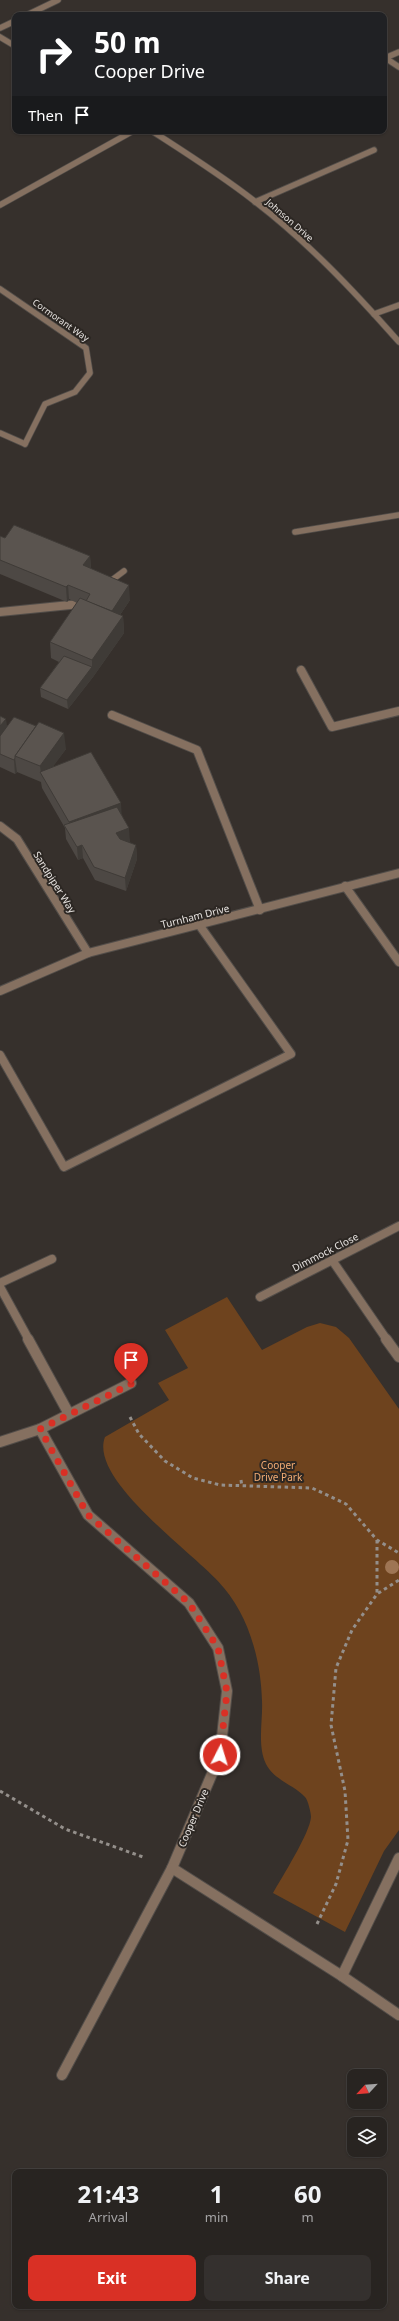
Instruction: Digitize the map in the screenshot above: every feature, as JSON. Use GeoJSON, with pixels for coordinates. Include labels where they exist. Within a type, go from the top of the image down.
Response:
{"type":"FeatureCollection","features":[{"type":"Feature","properties":{"kind":"street"},"geometry":{"type":"LineString","coordinates":[[33,12],[58,0]]}},
{"type":"Feature","properties":{"kind":"street"},"geometry":{"type":"LineString","coordinates":[[0,28],[12,22]]}},
{"type":"Feature","properties":{"kind":"street"},"geometry":{"type":"LineString","coordinates":[[0,37],[12,44]]}},
{"type":"Feature","properties":{"kind":"street"},"geometry":{"type":"LineString","coordinates":[[387,56],[399,52]]}},
{"type":"Feature","properties":{"kind":"street"},"geometry":{"type":"LineString","coordinates":[[387,58],[399,67]]}},
{"type":"Feature","properties":{"kind":"street"},"geometry":{"type":"LineString","coordinates":[[0,204],[128,134]]}},
{"type":"Feature","properties":{"kind":"street","name":"Johnson Drive"},"geometry":{"type":"LineString","coordinates":[[157,134],[231,182],[290,230],[374,314],[399,342]]}},
{"type":"Feature","properties":{"kind":"street"},"geometry":{"type":"LineString","coordinates":[[255,202],[374,150]]}},
{"type":"Feature","properties":{"kind":"street","name":"Cormorant Way"},"geometry":{"type":"LineString","coordinates":[[0,289],[86,348],[90,373],[75,392],[45,404],[26,444],[0,433]]}},
{"type":"Feature","properties":{"kind":"street"},"geometry":{"type":"LineString","coordinates":[[374,314],[399,305]]}},
{"type":"Feature","properties":{"kind":"street"},"geometry":{"type":"LineString","coordinates":[[295,532],[399,515]]}},
{"type":"Feature","properties":{"kind":"street"},"geometry":{"type":"LineString","coordinates":[[99,590],[124,571]]}},
{"type":"Feature","properties":{"kind":"street"},"geometry":{"type":"LineString","coordinates":[[0,612],[80,604],[93,594]]}},
{"type":"Feature","properties":{"kind":"street"},"geometry":{"type":"LineString","coordinates":[[301,670],[332,727],[399,711]]}},
{"type":"Feature","properties":{"kind":"street"},"geometry":{"type":"LineString","coordinates":[[112,714],[197,750],[260,910]]}},
{"type":"Feature","properties":{"kind":"street","name":"Sandpiper Way"},"geometry":{"type":"LineString","coordinates":[[0,826],[17,839],[88,953]]}},
{"type":"Feature","properties":{"kind":"street","name":"Turnham Drive"},"geometry":{"type":"LineString","coordinates":[[0,991],[88,953],[200,926],[345,886],[399,873]]}},
{"type":"Feature","properties":{"kind":"street"},"geometry":{"type":"LineString","coordinates":[[345,886],[399,962]]}},
{"type":"Feature","properties":{"kind":"street"},"geometry":{"type":"LineString","coordinates":[[0,1055],[64,1167],[291,1054],[200,926]]}},
{"type":"Feature","properties":{"kind":"street","name":"Dimmock Close"},"geometry":{"type":"LineString","coordinates":[[260,1297],[399,1226]]}},
{"type":"Feature","properties":{"kind":"street"},"geometry":{"type":"LineString","coordinates":[[0,1283],[52,1259]]}},
{"type":"Feature","properties":{"kind":"street"},"geometry":{"type":"LineString","coordinates":[[332,1260],[399,1357]]}},
{"type":"Feature","properties":{"kind":"street"},"geometry":{"type":"LineString","coordinates":[[0,1287],[69,1414]]}},
{"type":"Feature","properties":{"kind":"street"},"geometry":{"type":"LineString","coordinates":[[0,1442],[40,1429],[131,1384]]}},
{"type":"Feature","properties":{"kind":"street","name":"Cooper Drive"},"geometry":{"type":"LineString","coordinates":[[40,1429],[88,1515],[189,1603],[218,1648],[227,1692],[220,1755],[172,1868],[62,2075]]}},
{"type":"Feature","properties":{"kind":"street"},"geometry":{"type":"LineString","coordinates":[[342,1976],[399,1858]]}},
{"type":"Feature","properties":{"kind":"street"},"geometry":{"type":"LineString","coordinates":[[172,1868],[342,1976],[399,2015]]}},
{"type":"Feature","properties":{"kind":"path"},"geometry":{"type":"LineString","coordinates":[[115,1392],[139,1434],[165,1461],[193,1478],[220,1485],[242,1487],[291,1486],[312,1488],[346,1504],[378,1540],[399,1553]]}},
{"type":"Feature","properties":{"kind":"path"},"geometry":{"type":"LineString","coordinates":[[241,1480],[242,1487]]}},
{"type":"Feature","properties":{"kind":"path"},"geometry":{"type":"LineString","coordinates":[[377,1594],[378,1540]]}},
{"type":"Feature","properties":{"kind":"path"},"geometry":{"type":"LineString","coordinates":[[304,1952],[336,1884],[348,1840],[345,1791],[331,1725],[336,1668],[352,1630],[377,1594],[399,1580]]}},
{"type":"Feature","properties":{"kind":"path"},"geometry":{"type":"LineString","coordinates":[[0,1791],[65,1829],[172,1868]]}},
{"type":"Feature","properties":{"kind":"green space","name":"Cooper Drive Park"},"geometry":{"type":"Polygon","coordinates":[[[227,1297],[262,1350],[307,1327],[320,1323],[336,1327],[349,1338],[399,1409],[399,1830],[384,1851],[345,1932],[273,1893],[301,1844],[311,1815],[305,1797],[274,1774],[266,1764],[263,1757],[261,1741],[262,1701],[259,1671],[252,1642],[241,1613],[224,1588],[211,1574],[171,1538],[129,1496],[113,1475],[104,1455],[105,1437],[169,1400],[158,1383],[188,1368],[165,1330],[227,1297]]]}},
{"type":"Feature","properties":{"kind":"building"},"geometry":{"type":"Polygon","coordinates":[[[14,525],[90,556],[83,565],[129,585],[112,611],[86,601],[90,594],[68,585],[66,587],[0,560],[0,536],[5,538],[14,525]]]}},
{"type":"Feature","properties":{"kind":"building"},"geometry":{"type":"Polygon","coordinates":[[[80,598],[123,616],[92,660],[50,642],[80,598]]]}},
{"type":"Feature","properties":{"kind":"building"},"geometry":{"type":"Polygon","coordinates":[[[64,656],[92,667],[67,700],[40,688],[64,656]]]}},
{"type":"Feature","properties":{"kind":"building"},"geometry":{"type":"Polygon","coordinates":[[[0,716],[6,719],[0,726],[0,716]]]}},
{"type":"Feature","properties":{"kind":"building"},"geometry":{"type":"Polygon","coordinates":[[[14,717],[36,726],[15,756],[14,760],[0,754],[0,736],[14,717]]]}},
{"type":"Feature","properties":{"kind":"building"},"geometry":{"type":"Polygon","coordinates":[[[39,722],[64,733],[40,766],[15,756],[39,722]]]}},
{"type":"Feature","properties":{"kind":"building"},"geometry":{"type":"Polygon","coordinates":[[[91,752],[121,803],[69,822],[40,772],[91,752]]]}},
{"type":"Feature","properties":{"kind":"building"},"geometry":{"type":"Polygon","coordinates":[[[117,807],[129,828],[116,833],[120,839],[136,845],[125,878],[94,867],[82,845],[77,847],[64,825],[117,807]]]}},
{"type":"Feature","properties":{"kind":"route"},"geometry":{"type":"LineString","coordinates":[[131,1384],[40,1429],[88,1515],[189,1603],[218,1648],[227,1692],[220,1755]]}}]}
